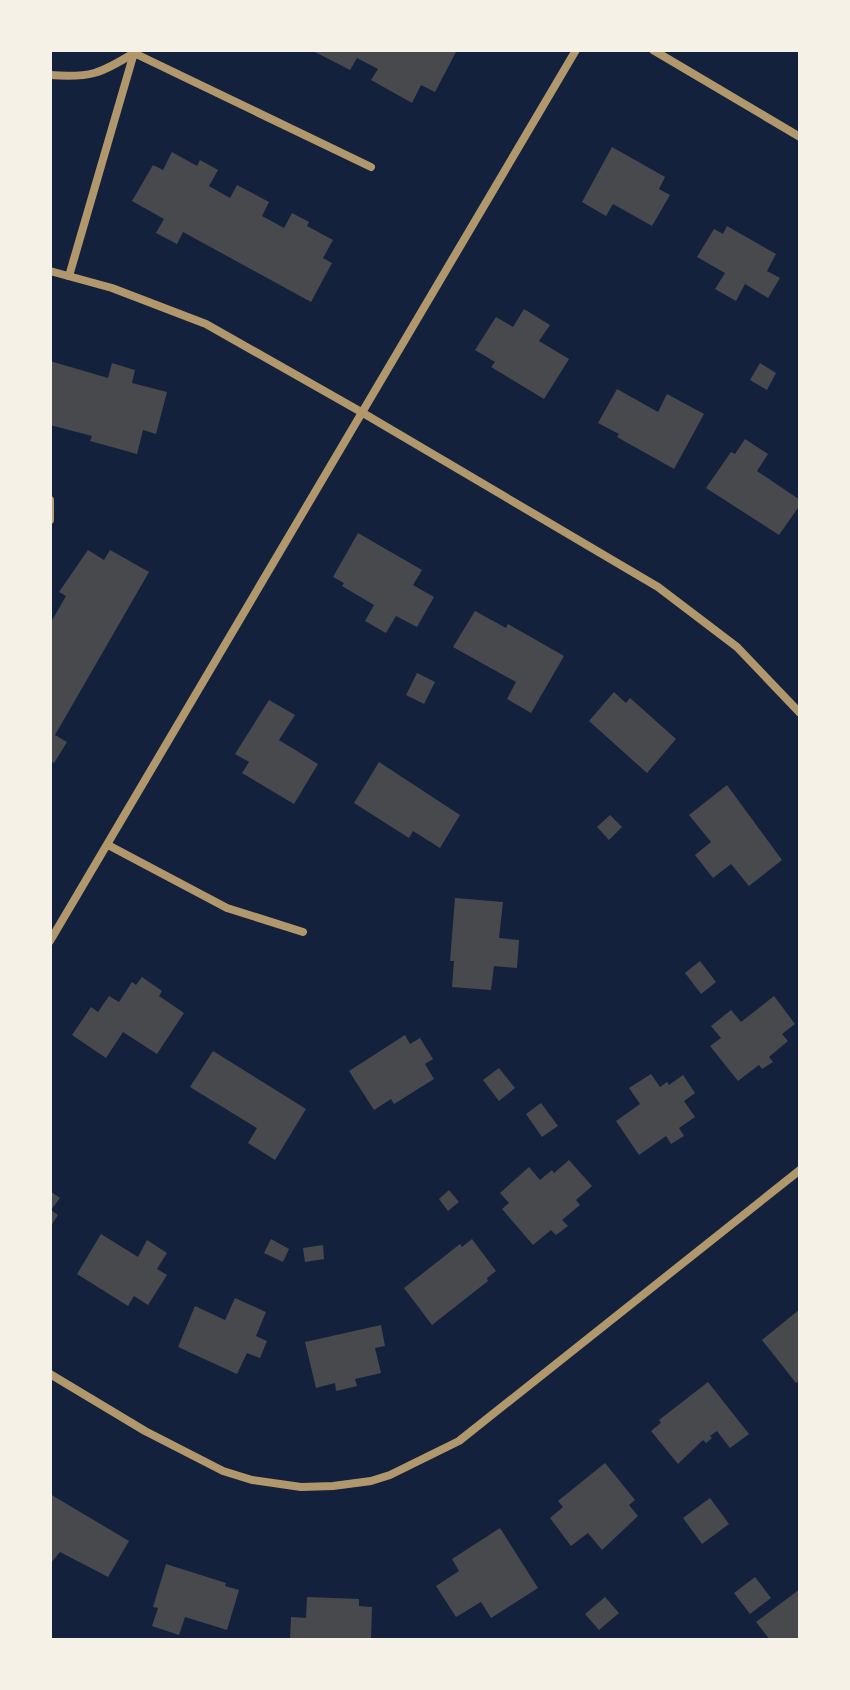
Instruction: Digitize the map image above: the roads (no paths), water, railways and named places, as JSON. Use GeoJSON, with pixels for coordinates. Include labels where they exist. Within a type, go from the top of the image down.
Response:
{"type":"FeatureCollection","features":[{"type":"Feature","properties":{"kind":"street"},"geometry":{"type":"LineString","coordinates":[[50,941],[576,50]]}},
{"type":"Feature","properties":{"kind":"street"},"geometry":{"type":"LineString","coordinates":[[653,50],[800,137]]}},
{"type":"Feature","properties":{"kind":"street"},"geometry":{"type":"LineString","coordinates":[[69,276],[134,52]]}},
{"type":"Feature","properties":{"kind":"street"},"geometry":{"type":"LineString","coordinates":[[50,75],[80,77],[104,71],[134,52]]}},
{"type":"Feature","properties":{"kind":"street"},"geometry":{"type":"LineString","coordinates":[[134,52],[371,167]]}},
{"type":"Feature","properties":{"kind":"street"},"geometry":{"type":"LineString","coordinates":[[50,271],[112,288],[206,324],[363,413],[658,587],[737,647],[800,713]]}},
{"type":"Feature","properties":{"kind":"street"},"geometry":{"type":"LineString","coordinates":[[50,500],[50,520]]}},
{"type":"Feature","properties":{"kind":"street"},"geometry":{"type":"LineString","coordinates":[[108,845],[227,908],[303,932]]}},
{"type":"Feature","properties":{"kind":"street"},"geometry":{"type":"LineString","coordinates":[[50,1374],[145,1431],[223,1471],[252,1480],[301,1487],[371,1481],[390,1475],[459,1441],[800,1170]]}}]}
